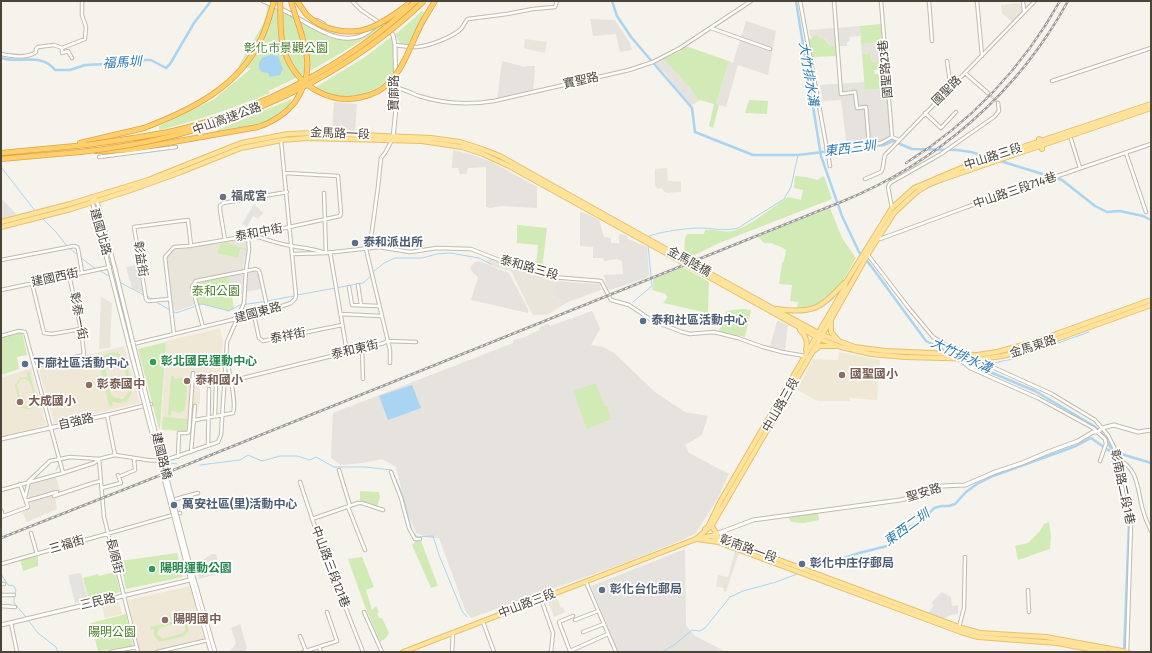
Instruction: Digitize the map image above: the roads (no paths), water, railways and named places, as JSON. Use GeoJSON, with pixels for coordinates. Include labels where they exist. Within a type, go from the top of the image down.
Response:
{"type":"FeatureCollection","features":[{"type":"Feature","properties":{"kind":"highway"},"geometry":{"type":"LineString","coordinates":[[71,146],[126,134],[144,128],[179,114],[211,96],[235,77],[246,65],[261,40],[274,1]]}},
{"type":"Feature","properties":{"kind":"highway"},"geometry":{"type":"LineString","coordinates":[[280,1],[283,46],[287,59],[292,68],[306,84],[318,92],[331,97],[349,99],[367,96],[381,89],[399,71],[418,29],[435,1]]}},
{"type":"Feature","properties":{"kind":"highway"},"geometry":{"type":"LineString","coordinates":[[89,151],[128,150],[247,129],[267,124],[284,114],[292,106],[302,91],[306,81],[308,67],[306,46],[291,1]]}},
{"type":"Feature","properties":{"kind":"highway"},"geometry":{"type":"LineString","coordinates":[[297,1],[306,14],[315,21],[330,28],[351,32],[365,30],[384,22],[411,1]]}},
{"type":"Feature","properties":{"kind":"highway","name":"中山高速公路"},"geometry":{"type":"LineString","coordinates":[[1,153],[86,145],[172,131],[223,116],[297,84],[328,67],[368,40],[416,1]]}},
{"type":"Feature","properties":{"kind":"highway","name":"中山高速公路"},"geometry":{"type":"LineString","coordinates":[[1,159],[89,151],[140,143],[184,134],[241,116],[285,97],[338,67],[390,30],[424,1]]}},
{"type":"Feature","properties":{"kind":"main road","name":"中山路三段"},"geometry":{"type":"LineString","coordinates":[[866,254],[895,214],[910,198],[928,185],[968,172],[1122,113],[1151,104]]}},
{"type":"Feature","properties":{"kind":"main road","name":"中山路三段"},"geometry":{"type":"LineString","coordinates":[[866,254],[892,208],[914,188],[924,182],[966,164],[1040,144],[1151,108]]}},
{"type":"Feature","properties":{"kind":"main road","name":"金馬路一段"},"geometry":{"type":"LineString","coordinates":[[70,207],[92,197],[173,170],[234,145],[313,133],[393,138],[444,139],[482,149],[505,159],[602,216]]}},
{"type":"Feature","properties":{"kind":"main road","name":"金馬路一段"},"geometry":{"type":"LineString","coordinates":[[70,207],[92,203],[160,180],[241,148],[281,138]]}},
{"type":"Feature","properties":{"kind":"main road"},"geometry":{"type":"LineString","coordinates":[[966,164],[968,172]]}},
{"type":"Feature","properties":{"kind":"main road"},"geometry":{"type":"LineString","coordinates":[[1,222],[70,207]]}},
{"type":"Feature","properties":{"kind":"main road"},"geometry":{"type":"LineString","coordinates":[[1,227],[41,217],[70,207]]}},
{"type":"Feature","properties":{"kind":"main road","name":"金馬陸橋"},"geometry":{"type":"LineString","coordinates":[[602,216],[773,311]]}},
{"type":"Feature","properties":{"kind":"main road"},"geometry":{"type":"LineString","coordinates":[[859,265],[866,254]]}},
{"type":"Feature","properties":{"kind":"main road","name":"中山路三段"},"geometry":{"type":"LineString","coordinates":[[819,336],[831,319],[859,265]]}},
{"type":"Feature","properties":{"kind":"main road","name":"中山路三段"},"geometry":{"type":"LineString","coordinates":[[403,652],[696,539],[710,526],[808,356],[844,289],[846,282],[859,265]]}},
{"type":"Feature","properties":{"kind":"main road"},"geometry":{"type":"LineString","coordinates":[[773,311],[797,312],[810,310],[826,302],[846,282]]}},
{"type":"Feature","properties":{"kind":"main road","name":"金馬東路"},"geometry":{"type":"LineString","coordinates":[[838,344],[870,350],[977,355],[1014,348],[1151,300]]}},
{"type":"Feature","properties":{"kind":"main road","name":"金馬東路"},"geometry":{"type":"LineString","coordinates":[[819,336],[855,351],[877,355],[981,359],[1023,351],[1151,305]]}},
{"type":"Feature","properties":{"kind":"main road"},"geometry":{"type":"LineString","coordinates":[[773,311],[795,325],[819,336]]}},
{"type":"Feature","properties":{"kind":"main road"},"geometry":{"type":"LineString","coordinates":[[773,311],[819,336]]}},
{"type":"Feature","properties":{"kind":"main road"},"geometry":{"type":"LineString","coordinates":[[808,356],[820,346],[838,344],[831,332],[831,319]]}},
{"type":"Feature","properties":{"kind":"main road"},"geometry":{"type":"LineString","coordinates":[[795,325],[806,335],[808,356]]}},
{"type":"Feature","properties":{"kind":"main road"},"geometry":{"type":"LineString","coordinates":[[710,526],[716,537]]}},
{"type":"Feature","properties":{"kind":"main road","name":"彰南路一段"},"geometry":{"type":"LineString","coordinates":[[696,539],[716,537],[958,627],[980,633],[1046,637],[1127,652]]}},
{"type":"Feature","properties":{"kind":"main road","name":"彰南路一段"},"geometry":{"type":"LineString","coordinates":[[696,539],[716,537],[960,632],[978,637],[1057,643],[1105,652]]}},
{"type":"Feature","properties":{"kind":"street"},"geometry":{"type":"LineString","coordinates":[[1,54],[12,57],[33,54],[36,52],[36,48],[41,46],[54,45],[62,48],[85,39],[86,27],[82,15],[82,1]]}},
{"type":"Feature","properties":{"kind":"street"},"geometry":{"type":"LineString","coordinates":[[263,1],[289,13],[322,32],[337,36],[357,37],[369,32],[374,26]]}},
{"type":"Feature","properties":{"kind":"street"},"geometry":{"type":"LineString","coordinates":[[352,1],[361,10],[382,23]]}},
{"type":"Feature","properties":{"kind":"street"},"geometry":{"type":"LineString","coordinates":[[395,46],[418,47],[437,42],[458,32],[468,19],[556,6],[557,1]]}},
{"type":"Feature","properties":{"kind":"street","name":"寶聖路"},"geometry":{"type":"LineString","coordinates":[[395,87],[426,98],[451,103],[472,103],[494,101],[635,68],[653,62],[674,52],[751,1]]}},
{"type":"Feature","properties":{"kind":"street"},"geometry":{"type":"LineString","coordinates":[[800,1],[830,166]]}},
{"type":"Feature","properties":{"kind":"street"},"geometry":{"type":"LineString","coordinates":[[834,1],[841,94],[855,92],[857,108],[866,107],[869,145]]}},
{"type":"Feature","properties":{"kind":"street","name":"國聖路23巷"},"geometry":{"type":"LineString","coordinates":[[881,1],[892,137]]}},
{"type":"Feature","properties":{"kind":"street"},"geometry":{"type":"LineString","coordinates":[[929,1],[932,41]]}},
{"type":"Feature","properties":{"kind":"street"},"geometry":{"type":"LineString","coordinates":[[977,1],[982,56]]}},
{"type":"Feature","properties":{"kind":"street"},"geometry":{"type":"LineString","coordinates":[[1023,1],[1024,12]]}},
{"type":"Feature","properties":{"kind":"street","name":"國聖路"},"geometry":{"type":"LineString","coordinates":[[865,179],[883,170],[882,162],[885,155],[1035,1]]}},
{"type":"Feature","properties":{"kind":"street"},"geometry":{"type":"LineString","coordinates":[[317,20],[327,26],[359,31],[382,23]]}},
{"type":"Feature","properties":{"kind":"street","name":"寶廍路"},"geometry":{"type":"LineString","coordinates":[[382,23],[393,35],[395,46],[396,108],[393,138]]}},
{"type":"Feature","properties":{"kind":"street"},"geometry":{"type":"LineString","coordinates":[[711,27],[770,49]]}},
{"type":"Feature","properties":{"kind":"street"},"geometry":{"type":"LineString","coordinates":[[62,48],[62,53],[68,51],[72,58]]}},
{"type":"Feature","properties":{"kind":"street"},"geometry":{"type":"LineString","coordinates":[[1052,81],[1151,48]]}},
{"type":"Feature","properties":{"kind":"street"},"geometry":{"type":"LineString","coordinates":[[947,61],[950,82],[953,86]]}},
{"type":"Feature","properties":{"kind":"street"},"geometry":{"type":"LineString","coordinates":[[965,73],[988,93]]}},
{"type":"Feature","properties":{"kind":"street"},"geometry":{"type":"LineString","coordinates":[[895,214],[892,208],[888,187],[890,183],[936,157],[994,117],[999,111],[998,103]]}},
{"type":"Feature","properties":{"kind":"street"},"geometry":{"type":"LineString","coordinates":[[925,113],[941,128],[956,112]]}},
{"type":"Feature","properties":{"kind":"street"},"geometry":{"type":"LineString","coordinates":[[826,148],[869,145],[881,143],[892,137],[899,140]]}},
{"type":"Feature","properties":{"kind":"street","name":"建國東路"},"geometry":{"type":"LineString","coordinates":[[129,345],[254,315],[291,303],[296,296],[281,138]]}},
{"type":"Feature","properties":{"kind":"street"},"geometry":{"type":"LineString","coordinates":[[293,254],[326,253],[372,248],[371,238],[381,158],[386,153],[393,138]]}},
{"type":"Feature","properties":{"kind":"street"},"geometry":{"type":"LineString","coordinates":[[1071,139],[1080,168]]}},
{"type":"Feature","properties":{"kind":"street","name":"中山路三段714巷"},"geometry":{"type":"LineString","coordinates":[[880,239],[1151,144]]}},
{"type":"Feature","properties":{"kind":"street"},"geometry":{"type":"LineString","coordinates":[[99,157],[176,146]]}},
{"type":"Feature","properties":{"kind":"street"},"geometry":{"type":"LineString","coordinates":[[1126,153],[1146,212]]}},
{"type":"Feature","properties":{"kind":"street","name":"泰和中街"},"geometry":{"type":"LineString","coordinates":[[174,334],[166,258],[174,247],[191,246],[225,240],[340,216],[338,176],[285,173]]}},
{"type":"Feature","properties":{"kind":"street"},"geometry":{"type":"LineString","coordinates":[[225,240],[220,210],[220,206],[223,203],[287,192]]}},
{"type":"Feature","properties":{"kind":"street"},"geometry":{"type":"LineString","coordinates":[[324,193],[326,253]]}},
{"type":"Feature","properties":{"kind":"street","name":"建國北路"},"geometry":{"type":"LineString","coordinates":[[92,197],[97,201],[116,269],[133,343]]}},
{"type":"Feature","properties":{"kind":"street","name":"建國北路"},"geometry":{"type":"LineString","coordinates":[[92,197],[92,203],[110,267],[129,345]]}},
{"type":"Feature","properties":{"kind":"street","name":"彰益街"},"geometry":{"type":"LineString","coordinates":[[170,299],[148,301],[146,298],[134,227],[188,220],[191,246]]}},
{"type":"Feature","properties":{"kind":"street"},"geometry":{"type":"LineString","coordinates":[[195,420],[215,415],[233,413],[234,410],[226,342],[244,305],[250,235],[292,246],[316,249],[326,253]]}},
{"type":"Feature","properties":{"kind":"street"},"geometry":{"type":"LineString","coordinates":[[1,260],[68,247],[77,247],[82,272]]}},
{"type":"Feature","properties":{"kind":"street","name":"泰和路三段"},"geometry":{"type":"LineString","coordinates":[[372,248],[379,247],[410,252],[437,248],[477,250],[499,260],[552,277],[601,281],[611,300],[629,305],[653,321],[672,329],[690,334],[714,332],[782,352],[808,356]]}},
{"type":"Feature","properties":{"kind":"street","name":"泰和東街"},"geometry":{"type":"LineString","coordinates":[[231,380],[384,343],[387,341],[366,249]]}},
{"type":"Feature","properties":{"kind":"street"},"geometry":{"type":"LineString","coordinates":[[330,252],[347,352]]}},
{"type":"Feature","properties":{"kind":"street"},"geometry":{"type":"LineString","coordinates":[[866,254],[934,337],[946,345],[958,359],[970,368],[1044,401],[1094,428],[1105,439],[1105,448],[1100,461]]}},
{"type":"Feature","properties":{"kind":"street","name":"建國西街"},"geometry":{"type":"LineString","coordinates":[[1,290],[110,267]]}},
{"type":"Feature","properties":{"kind":"street"},"geometry":{"type":"LineString","coordinates":[[202,327],[192,287],[196,281],[256,269],[259,270],[268,311]]}},
{"type":"Feature","properties":{"kind":"street","name":"彰泰一街"},"geometry":{"type":"LineString","coordinates":[[34,366],[84,355],[81,329],[70,275]]}},
{"type":"Feature","properties":{"kind":"street"},"geometry":{"type":"LineString","coordinates":[[32,283],[44,333],[52,334],[81,329]]}},
{"type":"Feature","properties":{"kind":"street"},"geometry":{"type":"LineString","coordinates":[[358,285],[361,305]]}},
{"type":"Feature","properties":{"kind":"street"},"geometry":{"type":"LineString","coordinates":[[349,287],[352,305],[379,306]]}},
{"type":"Feature","properties":{"kind":"street"},"geometry":{"type":"LineString","coordinates":[[341,314],[381,316]]}},
{"type":"Feature","properties":{"kind":"street","name":"泰祥街"},"geometry":{"type":"LineString","coordinates":[[254,315],[259,338],[263,341],[342,325]]}},
{"type":"Feature","properties":{"kind":"street"},"geometry":{"type":"LineString","coordinates":[[1,336],[19,331],[25,332],[63,473]]}},
{"type":"Feature","properties":{"kind":"street"},"geometry":{"type":"LineString","coordinates":[[390,363],[390,350],[387,341],[416,342]]}},
{"type":"Feature","properties":{"kind":"street","name":"建國路橋"},"geometry":{"type":"LineString","coordinates":[[133,343],[190,569]]}},
{"type":"Feature","properties":{"kind":"street","name":"建國路橋"},"geometry":{"type":"LineString","coordinates":[[129,345],[190,569]]}},
{"type":"Feature","properties":{"kind":"street"},"geometry":{"type":"LineString","coordinates":[[362,348],[363,379]]}},
{"type":"Feature","properties":{"kind":"street"},"geometry":{"type":"LineString","coordinates":[[1,490],[63,473],[115,455],[163,461],[218,442],[221,438],[227,356]]}},
{"type":"Feature","properties":{"kind":"street","name":"彰南路二段1巷"},"geometry":{"type":"LineString","coordinates":[[970,368],[984,364],[988,365],[1052,394],[1095,420],[1108,434],[1116,454],[1131,524],[1127,652]]}},
{"type":"Feature","properties":{"kind":"street"},"geometry":{"type":"LineString","coordinates":[[178,457],[179,433],[188,433],[189,431],[193,373]]}},
{"type":"Feature","properties":{"kind":"street"},"geometry":{"type":"LineString","coordinates":[[215,415],[216,383]]}},
{"type":"Feature","properties":{"kind":"street"},"geometry":{"type":"LineString","coordinates":[[208,445],[209,389]]}},
{"type":"Feature","properties":{"kind":"street","name":"自強路"},"geometry":{"type":"LineString","coordinates":[[1,439],[151,404]]}},
{"type":"Feature","properties":{"kind":"street"},"geometry":{"type":"LineString","coordinates":[[191,452],[193,424],[195,420],[195,406]]}},
{"type":"Feature","properties":{"kind":"street"},"geometry":{"type":"LineString","coordinates":[[107,415],[115,455]]}},
{"type":"Feature","properties":{"kind":"street"},"geometry":{"type":"LineString","coordinates":[[1102,428],[1114,425],[1138,432],[1151,430]]}},
{"type":"Feature","properties":{"kind":"street","name":"聖安路"},"geometry":{"type":"LineString","coordinates":[[716,537],[753,520],[913,498],[942,486],[965,485],[995,472],[1078,441],[1093,432],[1098,432],[1102,428]]}},
{"type":"Feature","properties":{"kind":"street"},"geometry":{"type":"LineString","coordinates":[[1116,454],[1131,469],[1138,485],[1143,512],[1150,524],[1151,531]]}},
{"type":"Feature","properties":{"kind":"street"},"geometry":{"type":"LineString","coordinates":[[26,499],[29,482],[46,463],[72,457],[99,460]]}},
{"type":"Feature","properties":{"kind":"street"},"geometry":{"type":"LineString","coordinates":[[102,488],[121,483],[120,476],[135,470],[134,458]]}},
{"type":"Feature","properties":{"kind":"street","name":"長順街"},"geometry":{"type":"LineString","coordinates":[[99,460],[102,488],[102,508],[138,652]]}},
{"type":"Feature","properties":{"kind":"street"},"geometry":{"type":"LineString","coordinates":[[339,470],[349,506],[365,550]]}},
{"type":"Feature","properties":{"kind":"street"},"geometry":{"type":"LineString","coordinates":[[390,472],[401,498],[411,533],[415,539],[420,539]]}},
{"type":"Feature","properties":{"kind":"street"},"geometry":{"type":"LineString","coordinates":[[54,496],[93,483],[101,482]]}},
{"type":"Feature","properties":{"kind":"street","name":"中山路三段121巷"},"geometry":{"type":"LineString","coordinates":[[300,482],[322,548],[363,652]]}},
{"type":"Feature","properties":{"kind":"street"},"geometry":{"type":"LineString","coordinates":[[1,510],[2,516],[26,509],[28,507],[20,484]]}},
{"type":"Feature","properties":{"kind":"street"},"geometry":{"type":"LineString","coordinates":[[26,499],[57,492]]}},
{"type":"Feature","properties":{"kind":"street"},"geometry":{"type":"LineString","coordinates":[[176,499],[198,493]]}},
{"type":"Feature","properties":{"kind":"street"},"geometry":{"type":"LineString","coordinates":[[312,519],[362,503],[383,510]]}},
{"type":"Feature","properties":{"kind":"street","name":"三福街"},"geometry":{"type":"LineString","coordinates":[[1,564],[180,513]]}},
{"type":"Feature","properties":{"kind":"street"},"geometry":{"type":"LineString","coordinates":[[31,533],[36,554]]}},
{"type":"Feature","properties":{"kind":"street"},"geometry":{"type":"LineString","coordinates":[[958,627],[964,608],[965,557]]}},
{"type":"Feature","properties":{"kind":"street"},"geometry":{"type":"LineString","coordinates":[[190,569],[214,652]]}},
{"type":"Feature","properties":{"kind":"street"},"geometry":{"type":"LineString","coordinates":[[193,579],[211,652]]}},
{"type":"Feature","properties":{"kind":"street","name":"三民路"},"geometry":{"type":"LineString","coordinates":[[1,625],[193,579]]}},
{"type":"Feature","properties":{"kind":"street"},"geometry":{"type":"LineString","coordinates":[[586,582],[616,652]]}},
{"type":"Feature","properties":{"kind":"street"},"geometry":{"type":"LineString","coordinates":[[1028,590],[1029,612]]}},
{"type":"Feature","properties":{"kind":"street"},"geometry":{"type":"LineString","coordinates":[[1,595],[14,596]]}},
{"type":"Feature","properties":{"kind":"street"},"geometry":{"type":"LineString","coordinates":[[541,599],[553,633],[551,652]]}},
{"type":"Feature","properties":{"kind":"street"},"geometry":{"type":"LineString","coordinates":[[1,606],[15,607]]}},
{"type":"Feature","properties":{"kind":"street"},"geometry":{"type":"LineString","coordinates":[[575,620],[598,611]]}},
{"type":"Feature","properties":{"kind":"street"},"geometry":{"type":"LineString","coordinates":[[300,636],[305,652],[337,641],[327,612]]}},
{"type":"Feature","properties":{"kind":"street"},"geometry":{"type":"LineString","coordinates":[[364,612],[382,652]]}},
{"type":"Feature","properties":{"kind":"street"},"geometry":{"type":"LineString","coordinates":[[573,616],[559,622],[570,651],[608,634]]}},
{"type":"Feature","properties":{"kind":"street"},"geometry":{"type":"LineString","coordinates":[[483,622],[494,652]]}},
{"type":"Feature","properties":{"kind":"street"},"geometry":{"type":"LineString","coordinates":[[11,623],[17,652]]}},
{"type":"Feature","properties":{"kind":"street"},"geometry":{"type":"LineString","coordinates":[[583,632],[604,624]]}},
{"type":"Feature","properties":{"kind":"street"},"geometry":{"type":"LineString","coordinates":[[452,652],[453,633]]}},
{"type":"Feature","properties":{"kind":"street"},"geometry":{"type":"LineString","coordinates":[[157,652],[208,640]]}},
{"type":"Feature","properties":{"kind":"street"},"geometry":{"type":"LineString","coordinates":[[110,652],[137,647]]}},
{"type":"Feature","properties":{"kind":"street"},"geometry":{"type":"LineString","coordinates":[[319,647],[321,652]]}},
{"type":"Feature","properties":{"kind":"water"},"geometry":{"type":"Polygon","coordinates":[[[273,54],[278,56],[283,69],[280,75],[270,77],[268,73],[260,71],[259,63],[262,58],[273,54]]]}},
{"type":"Feature","properties":{"kind":"water"},"geometry":{"type":"Polygon","coordinates":[[[412,385],[421,408],[388,420],[379,396],[412,385]]]}},
{"type":"Feature","properties":{"kind":"waterway","name":"福馬圳"},"geometry":{"type":"LineString","coordinates":[[1,58],[8,60],[43,61],[55,70],[70,70],[85,65],[128,63],[145,60],[151,60],[166,68],[170,64],[194,23],[211,1]]}},
{"type":"Feature","properties":{"kind":"waterway","name":"東西三圳"},"geometry":{"type":"LineString","coordinates":[[612,1],[617,16],[631,37],[692,108],[695,132],[753,155],[798,155],[884,145],[893,141],[912,149],[957,150],[971,152],[1062,180],[1095,206],[1107,212],[1120,211],[1143,216],[1151,220]]}},
{"type":"Feature","properties":{"kind":"waterway","name":"大竹排水溝"},"geometry":{"type":"LineString","coordinates":[[796,1],[821,156],[842,216],[859,252],[926,341],[950,353]]}},
{"type":"Feature","properties":{"kind":"waterway"},"geometry":{"type":"LineString","coordinates":[[649,237],[683,229],[703,228],[725,230],[738,228],[784,199],[791,187],[798,155]]}},
{"type":"Feature","properties":{"kind":"waterway"},"geometry":{"type":"LineString","coordinates":[[1,167],[36,212]]}},
{"type":"Feature","properties":{"kind":"waterway"},"geometry":{"type":"LineString","coordinates":[[43,219],[67,246]]}},
{"type":"Feature","properties":{"kind":"waterway"},"geometry":{"type":"LineString","coordinates":[[633,302],[652,286],[648,245]]}},
{"type":"Feature","properties":{"kind":"waterway"},"geometry":{"type":"LineString","coordinates":[[69,248],[78,255]]}},
{"type":"Feature","properties":{"kind":"waterway"},"geometry":{"type":"LineString","coordinates":[[373,272],[384,263],[395,258],[422,258],[437,254],[450,253],[479,258],[491,264]]}},
{"type":"Feature","properties":{"kind":"waterway"},"geometry":{"type":"LineString","coordinates":[[80,257],[93,267],[111,277]]}},
{"type":"Feature","properties":{"kind":"waterway"},"geometry":{"type":"LineString","coordinates":[[297,295],[363,283],[372,275]]}},
{"type":"Feature","properties":{"kind":"waterway"},"geometry":{"type":"LineString","coordinates":[[119,282],[144,295]]}},
{"type":"Feature","properties":{"kind":"waterway"},"geometry":{"type":"LineString","coordinates":[[147,296],[153,300]]}},
{"type":"Feature","properties":{"kind":"waterway"},"geometry":{"type":"LineString","coordinates":[[173,311],[176,313],[202,304],[229,311],[240,305],[294,296]]}},
{"type":"Feature","properties":{"kind":"waterway"},"geometry":{"type":"LineString","coordinates":[[156,302],[170,310]]}},
{"type":"Feature","properties":{"kind":"waterway"},"geometry":{"type":"LineString","coordinates":[[988,364],[1013,359],[1089,332]]}},
{"type":"Feature","properties":{"kind":"waterway","name":"大竹排水溝"},"geometry":{"type":"LineString","coordinates":[[966,360],[1035,391],[1094,426],[1104,436],[1113,452],[1113,461],[1124,500]]}},
{"type":"Feature","properties":{"kind":"waterway","name":"東西二圳"},"geometry":{"type":"LineString","coordinates":[[814,568],[859,553],[887,546],[900,532],[924,519],[934,508],[955,504],[966,492],[977,484],[993,476],[1076,446],[1091,438],[1108,450],[1151,463]]}},
{"type":"Feature","properties":{"kind":"waterway"},"geometry":{"type":"LineString","coordinates":[[200,465],[240,460],[248,455],[262,461],[280,456],[297,456],[310,460],[316,457],[334,467],[365,467],[392,470],[403,496],[412,531],[417,537],[433,536],[439,555],[462,611],[467,617]]}},
{"type":"Feature","properties":{"kind":"waterway"},"geometry":{"type":"LineString","coordinates":[[61,461],[72,458]]}},
{"type":"Feature","properties":{"kind":"waterway"},"geometry":{"type":"LineString","coordinates":[[164,462],[177,464]]}},
{"type":"Feature","properties":{"kind":"waterway"},"geometry":{"type":"LineString","coordinates":[[56,470],[60,463]]}},
{"type":"Feature","properties":{"kind":"waterway","name":"大竹排水溝"},"geometry":{"type":"LineString","coordinates":[[1124,652],[1129,524],[1125,507]]}},
{"type":"Feature","properties":{"kind":"waterway","name":"東西二圳"},"geometry":{"type":"LineString","coordinates":[[809,570],[814,568]]}},
{"type":"Feature","properties":{"kind":"waterway","name":"東西二圳"},"geometry":{"type":"LineString","coordinates":[[1,574],[8,585],[14,586],[16,590],[14,603],[38,633],[56,647],[58,652]]}},
{"type":"Feature","properties":{"kind":"waterway","name":"東西二圳"},"geometry":{"type":"LineString","coordinates":[[662,652],[674,645],[692,630],[700,631],[705,628],[730,597],[743,591],[776,582],[797,574]]}},
{"type":"Feature","properties":{"kind":"tunnel"},"geometry":{"type":"LineString","coordinates":[[988,93],[998,103]]}},
{"type":"Feature","properties":{"kind":"railway"},"geometry":{"type":"LineString","coordinates":[[906,163],[952,130],[993,92],[1029,49],[1060,1]]}},
{"type":"Feature","properties":{"kind":"railway"},"geometry":{"type":"LineString","coordinates":[[1,538],[841,202],[876,186],[910,167],[942,146],[1000,95],[1025,66],[1048,34],[1068,1]]}},
{"type":"Feature","properties":{"kind":"place","name":"福成宮"},"geometry":{"type":"Point","coordinates":[223,197]}},
{"type":"Feature","properties":{"kind":"place","name":"泰和派出所"},"geometry":{"type":"Point","coordinates":[355,243]}},
{"type":"Feature","properties":{"kind":"place","name":"泰和社區活動中心"},"geometry":{"type":"Point","coordinates":[643,321]}},
{"type":"Feature","properties":{"kind":"place","name":"彰北國民運動中心"},"geometry":{"type":"Point","coordinates":[153,362]}},
{"type":"Feature","properties":{"kind":"place","name":"下廍社區活動中心"},"geometry":{"type":"Point","coordinates":[25,364]}},
{"type":"Feature","properties":{"kind":"place","name":"國聖國小"},"geometry":{"type":"Point","coordinates":[842,375]}},
{"type":"Feature","properties":{"kind":"place","name":"泰和國小"},"geometry":{"type":"Point","coordinates":[187,381]}},
{"type":"Feature","properties":{"kind":"place","name":"彰泰國中"},"geometry":{"type":"Point","coordinates":[89,385]}},
{"type":"Feature","properties":{"kind":"place","name":"大成國小"},"geometry":{"type":"Point","coordinates":[20,402]}},
{"type":"Feature","properties":{"kind":"place","name":"萬安社區(里)活動中心"},"geometry":{"type":"Point","coordinates":[174,505]}},
{"type":"Feature","properties":{"kind":"place","name":"彰化中庄仔郵局"},"geometry":{"type":"Point","coordinates":[802,564]}},
{"type":"Feature","properties":{"kind":"place","name":"陽明運動公園"},"geometry":{"type":"Point","coordinates":[152,569]}},
{"type":"Feature","properties":{"kind":"place","name":"彰化台化郵局"},"geometry":{"type":"Point","coordinates":[602,590]}},
{"type":"Feature","properties":{"kind":"place","name":"陽明國中"},"geometry":{"type":"Point","coordinates":[165,620]}},
{"type":"Feature","properties":{"kind":"park label","name":"彰化市景觀公園"},"geometry":{"type":"Point","coordinates":[286,49]}},
{"type":"Feature","properties":{"kind":"park label","name":"泰和公園"},"geometry":{"type":"Point","coordinates":[216,292]}},
{"type":"Feature","properties":{"kind":"park label","name":"陽明公園"},"geometry":{"type":"Point","coordinates":[112,633]}}]}
